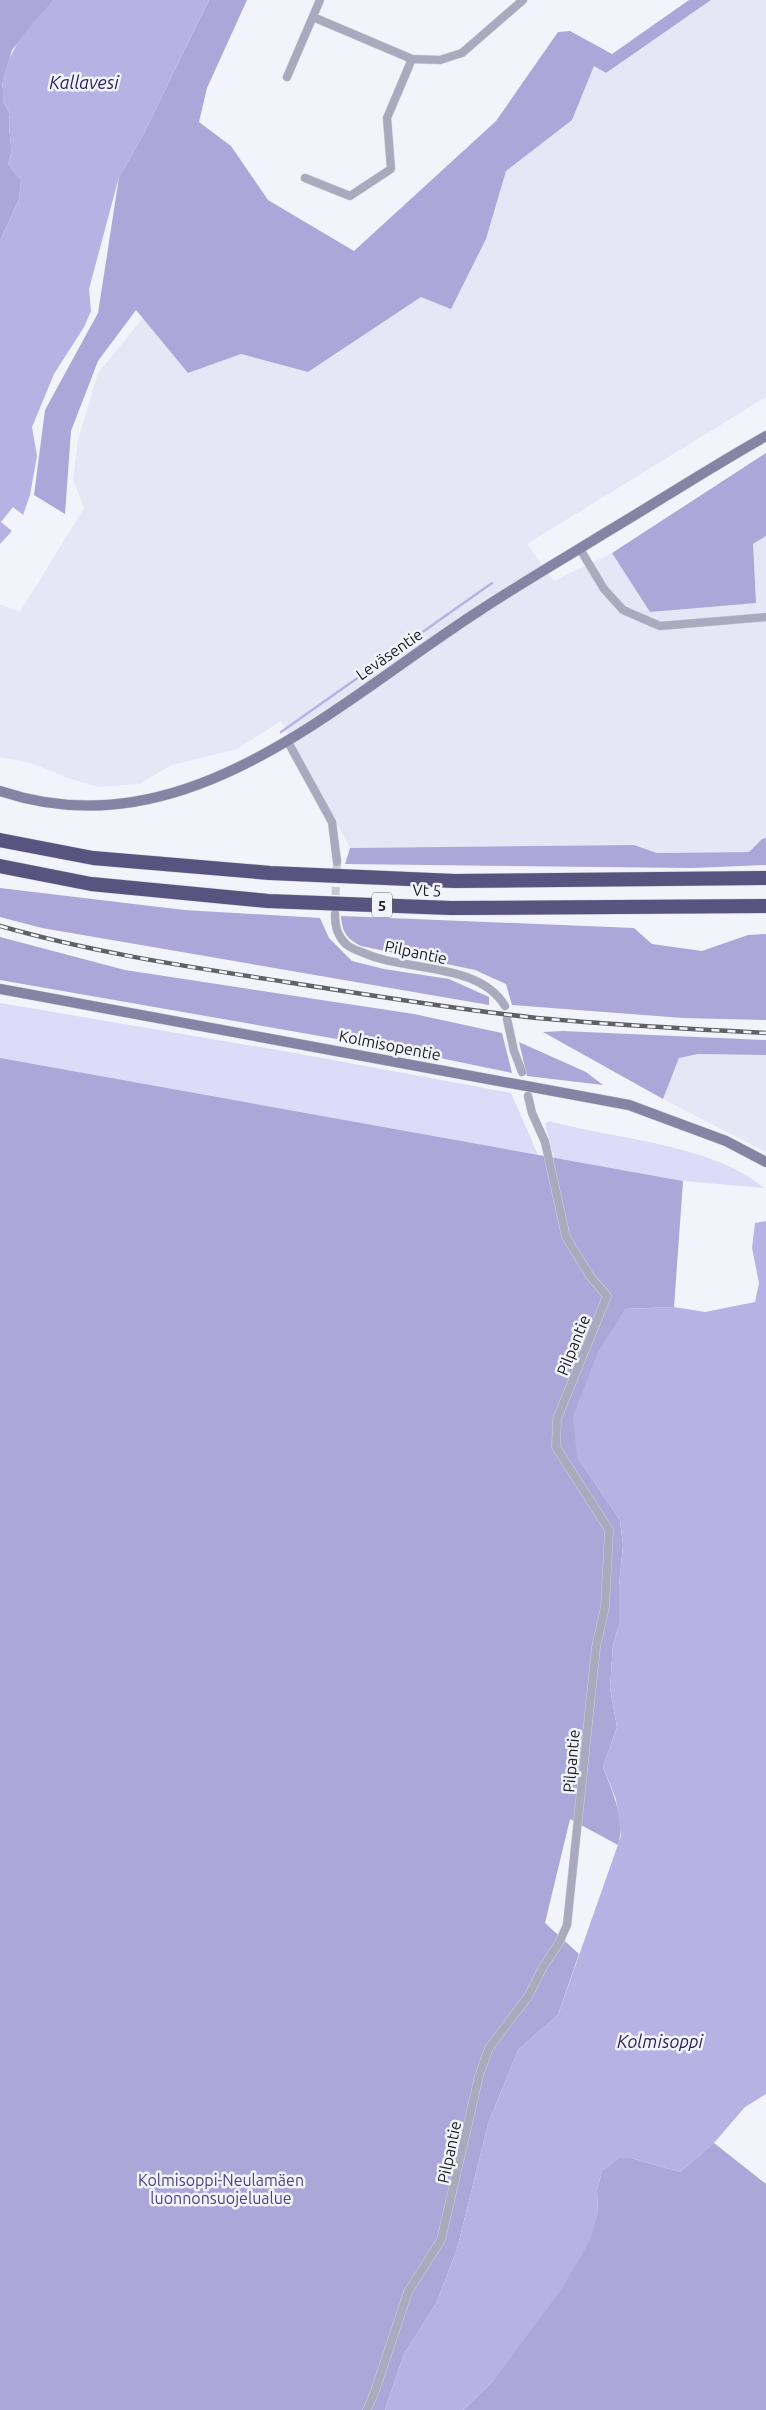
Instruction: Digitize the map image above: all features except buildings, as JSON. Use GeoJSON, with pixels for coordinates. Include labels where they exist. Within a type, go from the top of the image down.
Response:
{"type":"FeatureCollection","features":[{"type":"Feature","properties":{"kind":"highway","name":"Vt 5"},"geometry":{"type":"LineString","coordinates":[[0,840],[93,858],[270,873],[455,881],[766,878]]}},
{"type":"Feature","properties":{"kind":"highway","name":"Vt 5"},"geometry":{"type":"LineString","coordinates":[[0,866],[91,884],[268,901],[451,908],[766,906]]}},
{"type":"Feature","properties":{"kind":"main road","name":"Leväsentie"},"geometry":{"type":"LineString","coordinates":[[0,792],[46,804],[69,806],[118,804],[148,800],[198,785],[288,742],[478,612],[703,472],[766,436]]}},
{"type":"Feature","properties":{"kind":"main road","name":"Kolmisopentie"},"geometry":{"type":"LineString","coordinates":[[0,989],[629,1105],[726,1141],[766,1162]]}},
{"type":"Feature","properties":{"kind":"street"},"geometry":{"type":"LineString","coordinates":[[287,77],[320,0]]}},
{"type":"Feature","properties":{"kind":"street"},"geometry":{"type":"LineString","coordinates":[[313,17],[412,59],[440,60],[462,53],[524,0]]}},
{"type":"Feature","properties":{"kind":"street"},"geometry":{"type":"LineString","coordinates":[[305,178],[350,196],[391,170],[387,118],[412,59]]}},
{"type":"Feature","properties":{"kind":"street"},"geometry":{"type":"LineString","coordinates":[[580,549],[604,589],[623,610],[660,626],[766,617]]}},
{"type":"Feature","properties":{"kind":"street"},"geometry":{"type":"LineString","coordinates":[[288,742],[332,822],[337,862]]}},
{"type":"Feature","properties":{"kind":"street","name":"Pilpantie"},"geometry":{"type":"LineString","coordinates":[[335,914],[336,928],[348,946],[373,957],[437,969],[472,979],[500,996],[505,1006]]}},
{"type":"Feature","properties":{"kind":"street"},"geometry":{"type":"LineString","coordinates":[[507,1019],[514,1051],[522,1072]]}},
{"type":"Feature","properties":{"kind":"street","name":"Pilpantie"},"geometry":{"type":"LineString","coordinates":[[367,2410],[408,2292],[441,2240],[479,2076],[489,2048],[529,1996],[543,1967],[559,1943],[566,1925],[596,1647],[605,1607],[609,1530],[556,1446],[557,1419],[607,1296],[590,1276],[566,1237],[545,1142],[532,1113],[528,1096]]}},
{"type":"Feature","properties":{"kind":"shaded area"},"geometry":{"type":"Polygon","coordinates":[[[711,0],[766,0],[766,397],[527,544],[554,581],[612,553],[650,612],[766,536],[766,838],[762,839],[749,852],[657,853],[634,845],[350,848],[281,721],[237,749],[172,765],[139,784],[99,787],[71,779],[31,763],[0,757],[0,604],[20,612],[84,508],[73,480],[78,440],[98,373],[143,318],[188,373],[241,354],[308,372],[421,297],[486,239],[506,171],[571,120],[594,66],[606,73],[711,0]]]}},
{"type":"Feature","properties":{"kind":"shaded area"},"geometry":{"type":"Polygon","coordinates":[[[0,1003],[295,1053],[511,1093],[538,1155],[36,1065],[0,1147],[0,1003]]]}},
{"type":"Feature","properties":{"kind":"shaded area"},"geometry":{"type":"Polygon","coordinates":[[[698,1054],[766,1055],[766,1152],[663,1099],[679,1058],[698,1054]]]}},
{"type":"Feature","properties":{"kind":"shaded area"},"geometry":{"type":"Polygon","coordinates":[[[549,1121],[690,1152],[743,1173],[764,1188],[683,1181],[554,1158],[545,1124],[549,1121]]]}},
{"type":"Feature","properties":{"kind":"green space"},"geometry":{"type":"Polygon","coordinates":[[[0,0],[54,0],[12,50],[2,85],[3,101],[10,114],[11,152],[8,164],[21,180],[19,199],[0,241],[0,0]]]}},
{"type":"Feature","properties":{"kind":"green space"},"geometry":{"type":"Polygon","coordinates":[[[209,0],[247,0],[207,88],[199,122],[231,146],[268,200],[354,251],[496,121],[558,32],[570,31],[612,54],[689,0],[711,0],[606,73],[594,66],[572,120],[506,171],[486,239],[451,309],[421,297],[308,372],[241,354],[188,373],[136,310],[98,361],[71,431],[65,514],[34,495],[45,410],[98,313],[119,177],[143,135],[209,0]]]}},
{"type":"Feature","properties":{"kind":"green space"},"geometry":{"type":"Polygon","coordinates":[[[766,453],[766,536],[753,544],[756,603],[650,612],[612,553],[766,453]]]}},
{"type":"Feature","properties":{"kind":"green space"},"geometry":{"type":"Polygon","coordinates":[[[766,838],[766,865],[692,868],[345,864],[350,848],[634,845],[657,853],[749,852],[762,839],[766,838]]]}},
{"type":"Feature","properties":{"kind":"green space"},"geometry":{"type":"Polygon","coordinates":[[[0,888],[184,910],[320,918],[329,938],[352,961],[384,969],[449,979],[489,997],[489,1005],[42,928],[0,917],[0,888]]]}},
{"type":"Feature","properties":{"kind":"green space"},"geometry":{"type":"Polygon","coordinates":[[[341,916],[634,928],[652,944],[702,951],[748,935],[766,934],[766,1020],[683,1018],[512,1005],[506,984],[475,970],[361,946],[352,941],[346,934],[341,916]]]}},
{"type":"Feature","properties":{"kind":"green space"},"geometry":{"type":"Polygon","coordinates":[[[0,937],[125,970],[414,1014],[502,1033],[512,1073],[406,1051],[0,980],[0,937]]]}},
{"type":"Feature","properties":{"kind":"green space"},"geometry":{"type":"Polygon","coordinates":[[[563,1031],[766,1040],[766,1055],[698,1054],[679,1058],[663,1099],[543,1032],[563,1031]]]}},
{"type":"Feature","properties":{"kind":"green space"},"geometry":{"type":"Polygon","coordinates":[[[519,1042],[586,1072],[603,1085],[527,1076],[519,1042]]]}},
{"type":"Feature","properties":{"kind":"green space","name":"Kolmisoppi-Neulamäen luonnonsuojelualue"},"geometry":{"type":"Polygon","coordinates":[[[0,1058],[683,1181],[674,1307],[625,1309],[577,1457],[620,1520],[623,1545],[619,1586],[619,1625],[613,1645],[610,1688],[617,1727],[603,1767],[619,1816],[620,1836],[618,1845],[570,1819],[545,1923],[579,1954],[558,2015],[518,2050],[488,2124],[457,2249],[436,2304],[404,2354],[385,2410],[0,2410],[0,1058]]]}},
{"type":"Feature","properties":{"kind":"green space"},"geometry":{"type":"Polygon","coordinates":[[[714,2143],[766,2184],[766,2410],[463,2410],[493,2381],[598,2213],[597,2190],[602,2171],[618,2158],[631,2158],[680,2172],[714,2143]]]}},
{"type":"Feature","properties":{"kind":"water","name":"Kallavesi"},"geometry":{"type":"Polygon","coordinates":[[[54,0],[209,0],[143,135],[119,177],[89,289],[91,311],[84,327],[54,374],[32,427],[37,456],[30,495],[23,515],[13,507],[1,522],[12,531],[0,544],[0,241],[19,199],[21,180],[8,164],[11,152],[10,114],[3,101],[2,81],[11,55],[17,45],[54,0]]]}},
{"type":"Feature","properties":{"kind":"water","name":"Kolmisoppi"},"geometry":{"type":"Polygon","coordinates":[[[766,1221],[766,2094],[745,2107],[714,2143],[680,2172],[631,2158],[618,2158],[602,2171],[597,2190],[598,2213],[590,2240],[561,2290],[493,2381],[463,2410],[385,2410],[404,2354],[436,2304],[457,2249],[488,2124],[518,2050],[558,2015],[621,1836],[616,1799],[603,1767],[617,1727],[610,1688],[613,1645],[619,1625],[619,1586],[623,1545],[620,1520],[577,1457],[573,1416],[598,1352],[625,1309],[674,1307],[705,1312],[755,1302],[759,1283],[752,1248],[755,1223],[766,1221]]]}},
{"type":"Feature","properties":{"kind":"waterway"},"geometry":{"type":"LineString","coordinates":[[281,732],[492,583]]}},
{"type":"Feature","properties":{"kind":"tunnel"},"geometry":{"type":"LineString","coordinates":[[335,907],[337,862]]}},
{"type":"Feature","properties":{"kind":"railway"},"geometry":{"type":"LineString","coordinates":[[0,926],[35,936],[142,959],[443,1006],[537,1018],[651,1027],[766,1033]]}}]}
